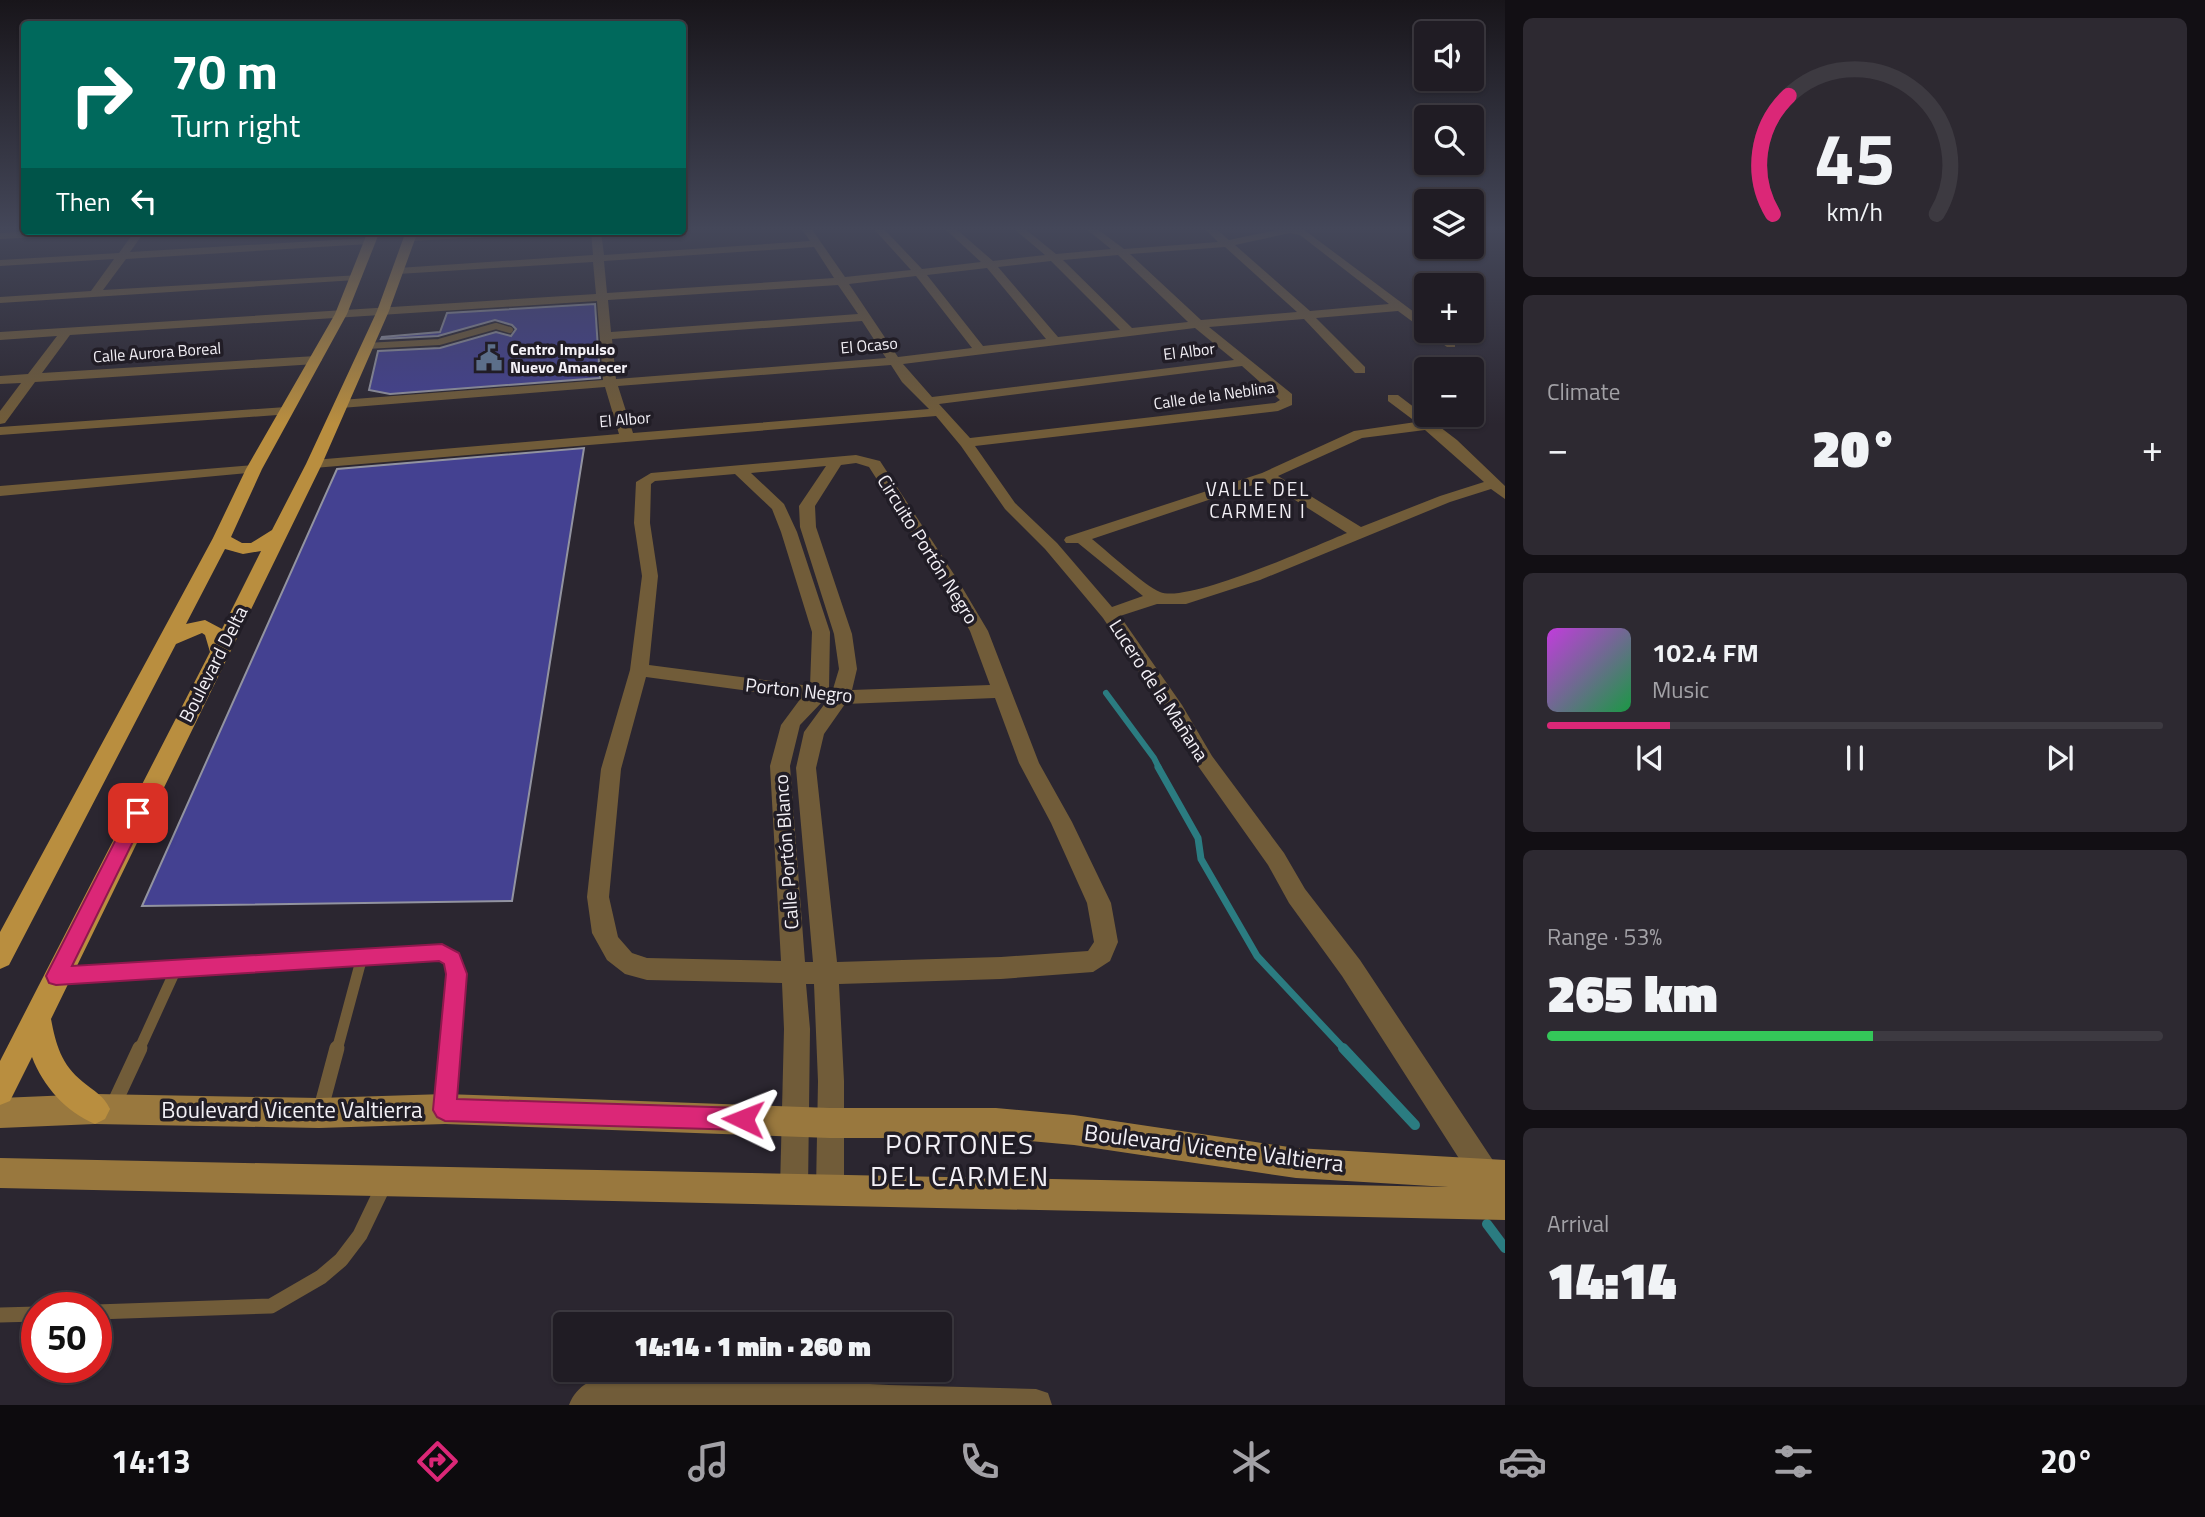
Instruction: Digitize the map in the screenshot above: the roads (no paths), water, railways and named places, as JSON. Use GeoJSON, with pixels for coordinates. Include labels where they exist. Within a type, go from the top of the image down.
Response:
{"type":"FeatureCollection","features":[{"type":"Feature","properties":{"kind":"main road"},"geometry":{"type":"LineString","coordinates":[[0,957],[165,641],[222,538],[254,469],[341,314],[349,294]]}},
{"type":"Feature","properties":{"kind":"main road","name":"Boulevard Delta"},"geometry":{"type":"LineString","coordinates":[[0,1091],[314,464],[390,294]]}},
{"type":"Feature","properties":{"kind":"main road"},"geometry":{"type":"LineString","coordinates":[[222,538],[233,547],[246,550],[266,543],[280,532]]}},
{"type":"Feature","properties":{"kind":"main road"},"geometry":{"type":"LineString","coordinates":[[165,641],[185,631],[205,626],[214,632],[220,653]]}},
{"type":"Feature","properties":{"kind":"main road"},"geometry":{"type":"LineString","coordinates":[[37,1018],[40,1046],[51,1068],[66,1088],[103,1110]]}},
{"type":"Feature","properties":{"kind":"main road","name":"Boulevard Vicente Valtierra"},"geometry":{"type":"LineString","coordinates":[[0,1112],[103,1110],[320,1114],[445,1110],[830,1123],[996,1123],[1074,1130],[1296,1163],[1495,1175]]}},
{"type":"Feature","properties":{"kind":"main road","name":"Boulevard Vicente Valtierra"},"geometry":{"type":"LineString","coordinates":[[0,1173],[1505,1204]]}},
{"type":"Feature","properties":{"kind":"street"},"geometry":{"type":"LineString","coordinates":[[0,300],[115,294]]}},
{"type":"Feature","properties":{"kind":"street"},"geometry":{"type":"LineString","coordinates":[[0,337],[628,294]]}},
{"type":"Feature","properties":{"kind":"street","name":"Lucero de la Mañana"},"geometry":{"type":"LineString","coordinates":[[851,294],[893,361],[966,443],[1010,506],[1051,546],[1109,614],[1175,710],[1205,761],[1495,1175]]}},
{"type":"Feature","properties":{"kind":"street"},"geometry":{"type":"LineString","coordinates":[[936,294],[979,349]]}},
{"type":"Feature","properties":{"kind":"street"},"geometry":{"type":"LineString","coordinates":[[1015,294],[1053,340]]}},
{"type":"Feature","properties":{"kind":"street"},"geometry":{"type":"LineString","coordinates":[[1091,294],[1129,332]]}},
{"type":"Feature","properties":{"kind":"street","name":"Calle de la Neblina"},"geometry":{"type":"LineString","coordinates":[[966,443],[1278,407],[1287,402],[1287,397],[1165,294]]}},
{"type":"Feature","properties":{"kind":"street"},"geometry":{"type":"LineString","coordinates":[[1283,294],[1360,370]]}},
{"type":"Feature","properties":{"kind":"street"},"geometry":{"type":"LineString","coordinates":[[1382,294],[1414,318]]}},
{"type":"Feature","properties":{"kind":"street"},"geometry":{"type":"LineString","coordinates":[[603,295],[610,382],[628,437]]}},
{"type":"Feature","properties":{"kind":"street","name":"El Ocaso"},"geometry":{"type":"LineString","coordinates":[[341,404],[893,361],[1198,324],[1400,307]]}},
{"type":"Feature","properties":{"kind":"street"},"geometry":{"type":"LineString","coordinates":[[606,336],[866,317]]}},
{"type":"Feature","properties":{"kind":"street"},"geometry":{"type":"LineString","coordinates":[[0,420],[66,332]]}},
{"type":"Feature","properties":{"kind":"street","name":"Calle Aurora Boreal"},"geometry":{"type":"LineString","coordinates":[[0,380],[316,360]]}},
{"type":"Feature","properties":{"kind":"street","name":"El Albor"},"geometry":{"type":"LineString","coordinates":[[314,464],[934,407],[1245,362]]}},
{"type":"Feature","properties":{"kind":"street"},"geometry":{"type":"LineString","coordinates":[[1393,398],[1414,414]]}},
{"type":"Feature","properties":{"kind":"street"},"geometry":{"type":"LineString","coordinates":[[0,431],[286,411]]}},
{"type":"Feature","properties":{"kind":"street"},"geometry":{"type":"LineString","coordinates":[[1051,546],[1267,476],[1359,434],[1414,427]]}},
{"type":"Feature","properties":{"kind":"street"},"geometry":{"type":"LineString","coordinates":[[1431,427],[1452,443],[1499,489]]}},
{"type":"Feature","properties":{"kind":"street","name":"Circuito Portón Negro"},"geometry":{"type":"LineString","coordinates":[[856,459],[874,464],[951,582],[979,631],[1029,763],[1062,822],[1099,903],[1106,933],[1102,953],[1087,962],[1001,968],[826,973],[640,968],[621,959],[607,943],[598,914],[598,897],[611,769],[639,670],[650,576],[642,523],[644,482],[651,477],[740,471],[837,460],[856,459]]}},
{"type":"Feature","properties":{"kind":"street"},"geometry":{"type":"LineString","coordinates":[[779,507],[807,506],[837,460]]}},
{"type":"Feature","properties":{"kind":"street"},"geometry":{"type":"LineString","coordinates":[[0,491],[254,469]]}},
{"type":"Feature","properties":{"kind":"street"},"geometry":{"type":"LineString","coordinates":[[740,471],[779,507],[821,632],[819,695]]}},
{"type":"Feature","properties":{"kind":"street"},"geometry":{"type":"LineString","coordinates":[[1267,476],[1359,533]]}},
{"type":"Feature","properties":{"kind":"street"},"geometry":{"type":"LineString","coordinates":[[1109,614],[1156,598],[1186,599],[1254,576],[1445,499],[1499,489]]}},
{"type":"Feature","properties":{"kind":"street","name":"Calle Portón Blanco"},"geometry":{"type":"LineString","coordinates":[[807,506],[808,527],[843,635],[848,669],[841,697],[814,732],[806,768],[826,973],[831,1082],[830,1189]]}},
{"type":"Feature","properties":{"kind":"street"},"geometry":{"type":"LineString","coordinates":[[1080,537],[1156,598]]}},
{"type":"Feature","properties":{"kind":"street","name":"Porton Negro"},"geometry":{"type":"LineString","coordinates":[[639,670],[841,697],[1002,691]]}},
{"type":"Feature","properties":{"kind":"street","name":"Calle Portón Blanco"},"geometry":{"type":"LineString","coordinates":[[794,1189],[797,1121],[795,973],[780,766],[789,728],[797,710],[819,695]]}},
{"type":"Feature","properties":{"kind":"street"},"geometry":{"type":"LineString","coordinates":[[585,1405],[596,1395],[614,1387],[830,1401],[1036,1405]]}},
{"type":"Feature","properties":{"kind":"lane"},"geometry":{"type":"LineString","coordinates":[[366,346],[439,342],[496,326],[510,330]]}},
{"type":"Feature","properties":{"kind":"lane"},"geometry":{"type":"LineString","coordinates":[[56,976],[434,951],[448,954],[456,974],[445,1110]]}},
{"type":"Feature","properties":{"kind":"lane"},"geometry":{"type":"LineString","coordinates":[[320,1114],[362,957]]}},
{"type":"Feature","properties":{"kind":"lane"},"geometry":{"type":"LineString","coordinates":[[103,1110],[176,969]]}},
{"type":"Feature","properties":{"kind":"lane"},"geometry":{"type":"LineString","coordinates":[[112,1311],[271,1306],[321,1277],[341,1260],[360,1235],[385,1181]]}},
{"type":"Feature","properties":{"kind":"lane"},"geometry":{"type":"LineString","coordinates":[[0,1315],[21,1314]]}},
{"type":"Feature","properties":{"kind":"waterway"},"geometry":{"type":"LineString","coordinates":[[1106,693],[1159,768]]}},
{"type":"Feature","properties":{"kind":"waterway"},"geometry":{"type":"LineString","coordinates":[[1158,767],[1198,838],[1201,859],[1257,956],[1345,1050]]}},
{"type":"Feature","properties":{"kind":"waterway"},"geometry":{"type":"LineString","coordinates":[[1343,1048],[1415,1125]]}},
{"type":"Feature","properties":{"kind":"waterway"},"geometry":{"type":"LineString","coordinates":[[1487,1224],[1505,1248]]}},
{"type":"Feature","properties":{"kind":"place","name":"Centro Impulso Nuevo Amanecer"},"geometry":{"type":"Point","coordinates":[489,358]}},
{"type":"Feature","properties":{"kind":"district","name":"VALLE DEL CARMEN I"},"geometry":{"type":"Point","coordinates":[1258,500]}},
{"type":"Feature","properties":{"kind":"district","name":"PORTONES DEL CARMEN"},"geometry":{"type":"Point","coordinates":[960,1160]}}]}
